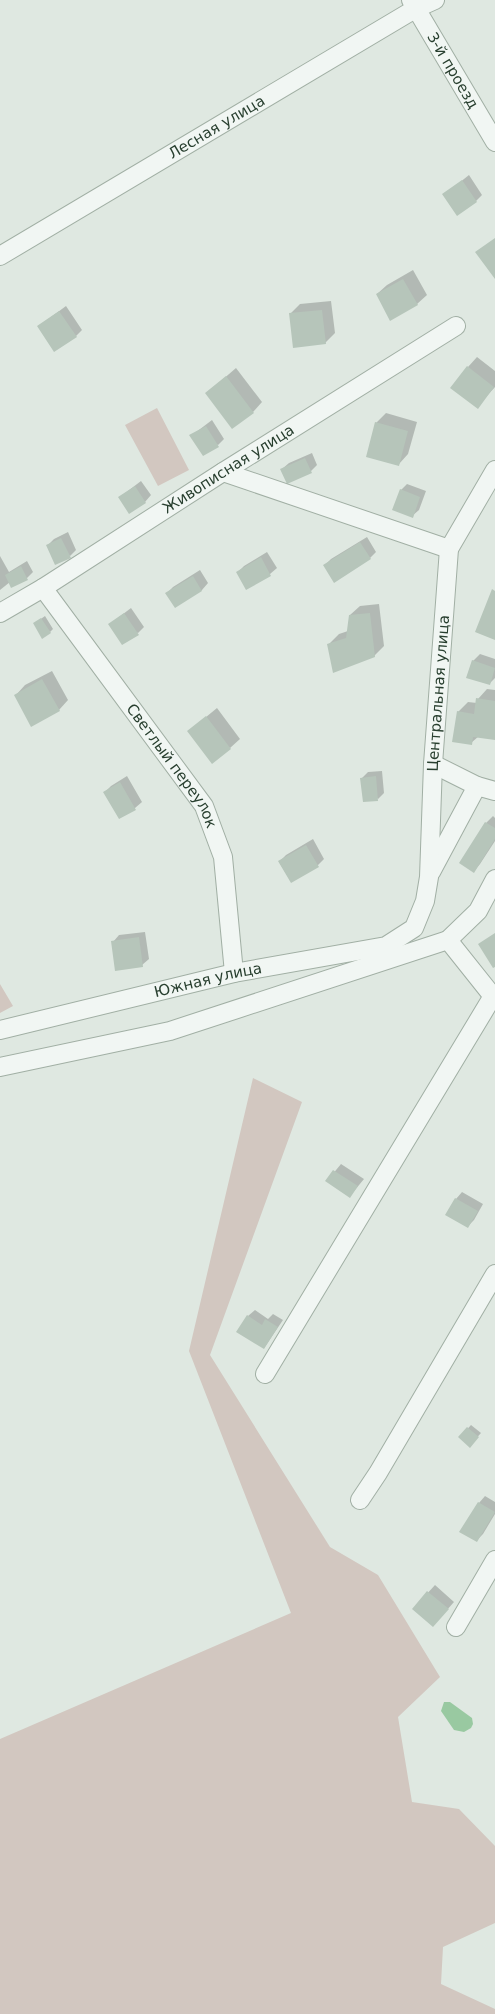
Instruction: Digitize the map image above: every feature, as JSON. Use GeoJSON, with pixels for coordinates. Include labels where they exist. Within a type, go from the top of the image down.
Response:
{"type":"FeatureCollection","features":[{"type":"Feature","properties":{"kind":"street","name":"Лесная улица"},"geometry":{"type":"LineString","coordinates":[[0,256],[413,4],[435,0]]}},
{"type":"Feature","properties":{"kind":"street","name":"3-й проезд"},"geometry":{"type":"LineString","coordinates":[[413,4],[495,142]]}},
{"type":"Feature","properties":{"kind":"street","name":"Живописная улица"},"geometry":{"type":"LineString","coordinates":[[0,613],[456,326]]}},
{"type":"Feature","properties":{"kind":"street","name":"Центральная улица"},"geometry":{"type":"LineString","coordinates":[[414,928],[424,901],[429,877],[433,764],[449,549],[495,470]]}},
{"type":"Feature","properties":{"kind":"street"},"geometry":{"type":"LineString","coordinates":[[223,472],[449,549]]}},
{"type":"Feature","properties":{"kind":"street","name":"Светлый переулок"},"geometry":{"type":"LineString","coordinates":[[43,588],[204,806],[224,857],[234,973]]}},
{"type":"Feature","properties":{"kind":"street"},"geometry":{"type":"LineString","coordinates":[[433,764],[477,786],[495,791]]}},
{"type":"Feature","properties":{"kind":"street"},"geometry":{"type":"LineString","coordinates":[[429,877],[477,786]]}},
{"type":"Feature","properties":{"kind":"street"},"geometry":{"type":"LineString","coordinates":[[0,1067],[170,1031],[448,940],[478,911],[495,879]]}},
{"type":"Feature","properties":{"kind":"street","name":"Южная улица"},"geometry":{"type":"LineString","coordinates":[[0,1030],[234,973],[386,946],[414,928]]}},
{"type":"Feature","properties":{"kind":"street"},"geometry":{"type":"LineString","coordinates":[[264,1374],[494,997],[448,940]]}},
{"type":"Feature","properties":{"kind":"street"},"geometry":{"type":"LineString","coordinates":[[360,1500],[495,1274]]}},
{"type":"Feature","properties":{"kind":"street"},"geometry":{"type":"LineString","coordinates":[[456,1627],[495,1560]]}},
{"type":"Feature","properties":{"kind":"shaded area"},"geometry":{"type":"Polygon","coordinates":[[[157,408],[189,470],[158,486],[125,425],[157,408]]]}},
{"type":"Feature","properties":{"kind":"shaded area"},"geometry":{"type":"Polygon","coordinates":[[[0,984],[13,1006],[0,1013],[0,984]]]}},
{"type":"Feature","properties":{"kind":"shaded area"},"geometry":{"type":"Polygon","coordinates":[[[253,1078],[302,1102],[210,1355],[330,1547],[378,1575],[440,1677],[398,1717],[412,1802],[459,1809],[495,1846],[495,1923],[443,1947],[441,1984],[495,2009],[495,2014],[0,2014],[0,1739],[291,1613],[189,1351],[253,1078]]]}},
{"type":"Feature","properties":{"kind":"shaded area"},"geometry":{"type":"Polygon","coordinates":[[[444,1702],[450,1702],[472,1718],[471,1728],[464,1732],[454,1730],[441,1711],[444,1702]]]}},
{"type":"Feature","properties":{"kind":"building"},"geometry":{"type":"Polygon","coordinates":[[[462,180],[477,202],[457,216],[442,194],[462,180]]]}},
{"type":"Feature","properties":{"kind":"building"},"geometry":{"type":"Polygon","coordinates":[[[495,238],[495,279],[475,252],[495,238]]]}},
{"type":"Feature","properties":{"kind":"building"},"geometry":{"type":"Polygon","coordinates":[[[403,279],[418,305],[390,321],[376,294],[403,279]]]}},
{"type":"Feature","properties":{"kind":"building"},"geometry":{"type":"Polygon","coordinates":[[[322,310],[326,344],[293,348],[289,313],[322,310]]]}},
{"type":"Feature","properties":{"kind":"building"},"geometry":{"type":"Polygon","coordinates":[[[59,311],[77,337],[54,352],[37,326],[59,311]]]}},
{"type":"Feature","properties":{"kind":"building"},"geometry":{"type":"Polygon","coordinates":[[[467,366],[494,387],[478,409],[450,388],[467,366]]]}},
{"type":"Feature","properties":{"kind":"building"},"geometry":{"type":"Polygon","coordinates":[[[226,376],[254,413],[232,429],[205,393],[226,376]]]}},
{"type":"Feature","properties":{"kind":"building"},"geometry":{"type":"Polygon","coordinates":[[[375,422],[408,431],[399,466],[366,457],[375,422]]]}},
{"type":"Feature","properties":{"kind":"building"},"geometry":{"type":"Polygon","coordinates":[[[206,426],[219,447],[203,456],[189,435],[206,426]]]}},
{"type":"Feature","properties":{"kind":"building"},"geometry":{"type":"Polygon","coordinates":[[[305,458],[312,473],[287,484],[280,469],[305,458]]]}},
{"type":"Feature","properties":{"kind":"building"},"geometry":{"type":"Polygon","coordinates":[[[135,486],[146,503],[129,514],[118,497],[135,486]]]}},
{"type":"Feature","properties":{"kind":"building"},"geometry":{"type":"Polygon","coordinates":[[[400,489],[420,497],[413,518],[392,510],[400,489]]]}},
{"type":"Feature","properties":{"kind":"building"},"geometry":{"type":"Polygon","coordinates":[[[61,538],[71,558],[55,565],[46,545],[61,538]]]}},
{"type":"Feature","properties":{"kind":"building"},"geometry":{"type":"Polygon","coordinates":[[[360,542],[371,559],[334,583],[323,565],[360,542]]]}},
{"type":"Feature","properties":{"kind":"building"},"geometry":{"type":"Polygon","coordinates":[[[261,557],[271,576],[246,590],[236,572],[261,557]]]}},
{"type":"Feature","properties":{"kind":"building"},"geometry":{"type":"Polygon","coordinates":[[[21,566],[28,580],[11,588],[5,575],[21,566]]]}},
{"type":"Feature","properties":{"kind":"building"},"geometry":{"type":"Polygon","coordinates":[[[193,576],[202,591],[175,608],[165,593],[193,576]]]}},
{"type":"Feature","properties":{"kind":"building"},"geometry":{"type":"Polygon","coordinates":[[[492,589],[495,591],[495,640],[475,632],[492,589]]]}},
{"type":"Feature","properties":{"kind":"building"},"geometry":{"type":"Polygon","coordinates":[[[124,613],[139,635],[122,645],[108,624],[124,613]]]}},
{"type":"Feature","properties":{"kind":"building"},"geometry":{"type":"Polygon","coordinates":[[[370,613],[375,657],[333,673],[327,644],[346,638],[349,615],[370,613]]]}},
{"type":"Feature","properties":{"kind":"building"},"geometry":{"type":"Polygon","coordinates":[[[41,618],[51,633],[42,639],[33,623],[41,618]]]}},
{"type":"Feature","properties":{"kind":"building"},"geometry":{"type":"Polygon","coordinates":[[[472,660],[495,668],[490,685],[466,678],[472,660]]]}},
{"type":"Feature","properties":{"kind":"building"},"geometry":{"type":"Polygon","coordinates":[[[42,679],[60,711],[31,727],[14,695],[42,679]]]}},
{"type":"Feature","properties":{"kind":"building"},"geometry":{"type":"Polygon","coordinates":[[[476,698],[495,701],[495,740],[473,737],[472,745],[452,742],[457,711],[474,714],[476,698]]]}},
{"type":"Feature","properties":{"kind":"building"},"geometry":{"type":"Polygon","coordinates":[[[206,716],[231,749],[212,764],[187,731],[206,716]]]}},
{"type":"Feature","properties":{"kind":"building"},"geometry":{"type":"Polygon","coordinates":[[[376,776],[378,801],[363,802],[360,778],[376,776]]]}},
{"type":"Feature","properties":{"kind":"building"},"geometry":{"type":"Polygon","coordinates":[[[120,782],[136,810],[119,819],[103,792],[120,782]]]}},
{"type":"Feature","properties":{"kind":"building"},"geometry":{"type":"Polygon","coordinates":[[[485,822],[495,828],[495,839],[474,873],[459,863],[485,822]]]}},
{"type":"Feature","properties":{"kind":"building"},"geometry":{"type":"Polygon","coordinates":[[[306,845],[319,867],[291,883],[278,861],[306,845]]]}},
{"type":"Feature","properties":{"kind":"building"},"geometry":{"type":"Polygon","coordinates":[[[495,933],[495,967],[493,968],[478,944],[495,933]]]}},
{"type":"Feature","properties":{"kind":"building"},"geometry":{"type":"Polygon","coordinates":[[[139,937],[143,967],[115,971],[111,941],[139,937]]]}},
{"type":"Feature","properties":{"kind":"building"},"geometry":{"type":"Polygon","coordinates":[[[333,1170],[358,1186],[350,1198],[325,1181],[333,1170]]]}},
{"type":"Feature","properties":{"kind":"building"},"geometry":{"type":"Polygon","coordinates":[[[455,1198],[478,1211],[468,1228],[445,1215],[455,1198]]]}},
{"type":"Feature","properties":{"kind":"building"},"geometry":{"type":"Polygon","coordinates":[[[247,1315],[262,1325],[265,1319],[278,1327],[264,1349],[236,1332],[247,1315]]]}},
{"type":"Feature","properties":{"kind":"building"},"geometry":{"type":"Polygon","coordinates":[[[467,1427],[479,1437],[470,1448],[458,1437],[467,1427]]]}},
{"type":"Feature","properties":{"kind":"building"},"geometry":{"type":"Polygon","coordinates":[[[478,1502],[495,1512],[477,1542],[459,1532],[478,1502]]]}},
{"type":"Feature","properties":{"kind":"building"},"geometry":{"type":"Polygon","coordinates":[[[427,1591],[449,1609],[433,1627],[412,1609],[427,1591]]]}}]}
